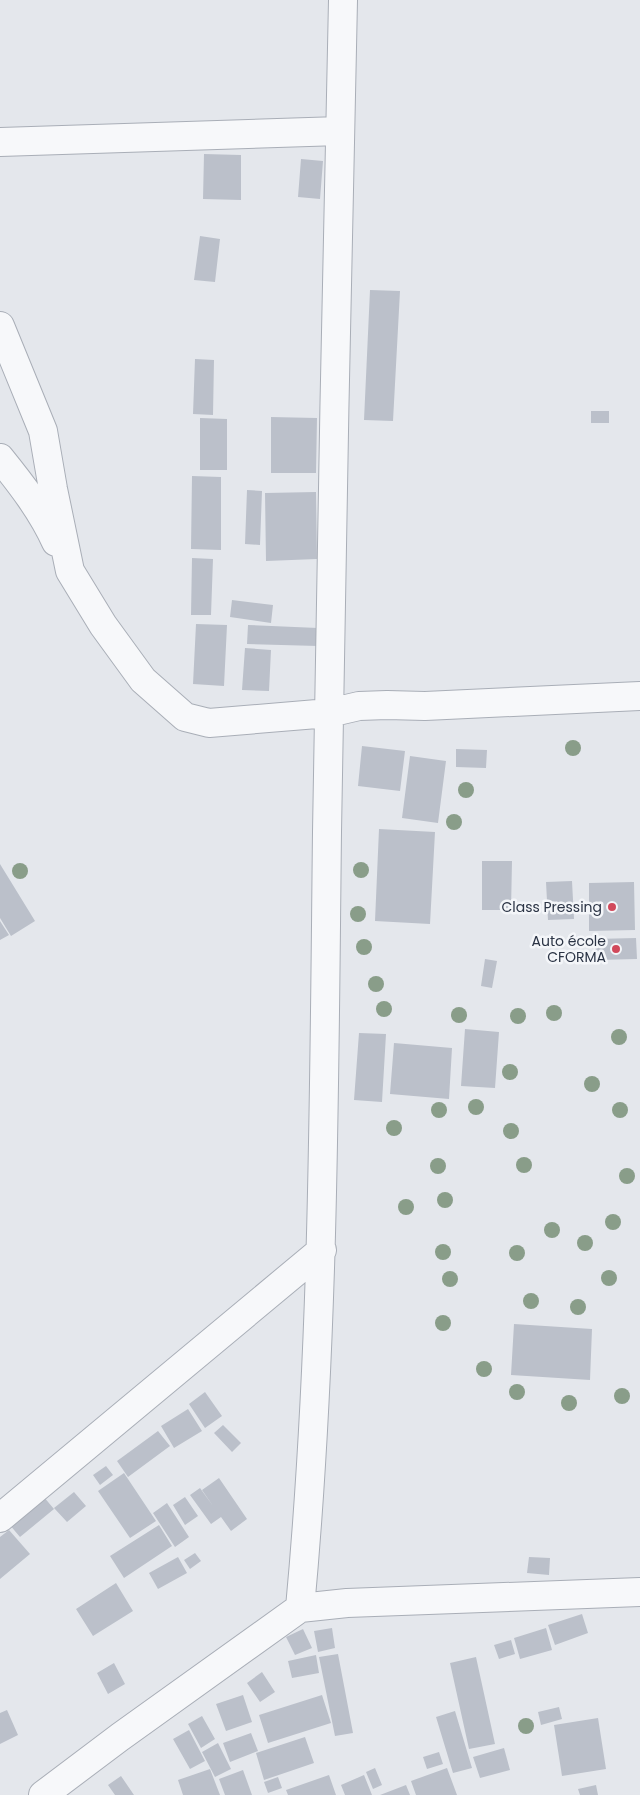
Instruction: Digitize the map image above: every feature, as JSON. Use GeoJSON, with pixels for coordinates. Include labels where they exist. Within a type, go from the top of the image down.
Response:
{"type":"FeatureCollection","features":[{"type":"Feature","properties":{"kind":"street"},"geometry":{"type":"LineString","coordinates":[[300,1608],[306,1535],[322,1250],[329,713],[343,0]]}},
{"type":"Feature","properties":{"kind":"street"},"geometry":{"type":"LineString","coordinates":[[0,142],[340,131]]}},
{"type":"Feature","properties":{"kind":"street"},"geometry":{"type":"LineString","coordinates":[[0,326],[43,431],[70,571]]}},
{"type":"Feature","properties":{"kind":"street"},"geometry":{"type":"LineString","coordinates":[[0,458],[20,482],[50,528],[70,571],[103,625],[143,680],[186,717],[209,723],[329,713],[359,706],[387,704],[425,706],[640,696]]}},
{"type":"Feature","properties":{"kind":"street"},"geometry":{"type":"LineString","coordinates":[[0,1518],[322,1250]]}},
{"type":"Feature","properties":{"kind":"street"},"geometry":{"type":"LineString","coordinates":[[43,1795],[120,1737],[300,1608],[348,1603],[640,1592]]}},
{"type":"Feature","properties":{"kind":"building"},"geometry":{"type":"Polygon","coordinates":[[[204,154],[241,155],[241,200],[203,199],[204,154]]]}},
{"type":"Feature","properties":{"kind":"building"},"geometry":{"type":"Polygon","coordinates":[[[301,159],[323,161],[320,199],[298,197],[301,159]]]}},
{"type":"Feature","properties":{"kind":"building"},"geometry":{"type":"Polygon","coordinates":[[[200,236],[220,239],[215,282],[194,280],[200,236]]]}},
{"type":"Feature","properties":{"kind":"building"},"geometry":{"type":"Polygon","coordinates":[[[370,290],[400,291],[393,421],[364,420],[370,290]]]}},
{"type":"Feature","properties":{"kind":"building"},"geometry":{"type":"Polygon","coordinates":[[[195,359],[214,360],[213,415],[193,414],[195,359]]]}},
{"type":"Feature","properties":{"kind":"building"},"geometry":{"type":"Polygon","coordinates":[[[591,411],[609,411],[609,423],[591,423],[591,411]]]}},
{"type":"Feature","properties":{"kind":"building"},"geometry":{"type":"Polygon","coordinates":[[[271,417],[317,418],[316,473],[271,473],[271,417]]]}},
{"type":"Feature","properties":{"kind":"building"},"geometry":{"type":"Polygon","coordinates":[[[200,418],[227,419],[227,470],[200,470],[200,418]]]}},
{"type":"Feature","properties":{"kind":"building"},"geometry":{"type":"Polygon","coordinates":[[[192,476],[221,477],[221,550],[191,549],[192,476]]]}},
{"type":"Feature","properties":{"kind":"building"},"geometry":{"type":"Polygon","coordinates":[[[247,490],[262,491],[260,545],[245,544],[247,490]]]}},
{"type":"Feature","properties":{"kind":"building"},"geometry":{"type":"Polygon","coordinates":[[[316,492],[317,559],[266,561],[265,493],[316,492]]]}},
{"type":"Feature","properties":{"kind":"building"},"geometry":{"type":"Polygon","coordinates":[[[192,558],[213,559],[211,615],[191,615],[192,558]]]}},
{"type":"Feature","properties":{"kind":"building"},"geometry":{"type":"Polygon","coordinates":[[[232,600],[273,605],[271,623],[230,617],[232,600]]]}},
{"type":"Feature","properties":{"kind":"building"},"geometry":{"type":"Polygon","coordinates":[[[196,624],[227,625],[224,686],[193,684],[196,624]]]}},
{"type":"Feature","properties":{"kind":"building"},"geometry":{"type":"Polygon","coordinates":[[[248,625],[318,628],[318,646],[247,644],[248,625]]]}},
{"type":"Feature","properties":{"kind":"building"},"geometry":{"type":"Polygon","coordinates":[[[245,648],[271,650],[269,691],[242,690],[245,648]]]}},
{"type":"Feature","properties":{"kind":"building"},"geometry":{"type":"Polygon","coordinates":[[[362,746],[405,751],[400,791],[358,786],[362,746]]]}},
{"type":"Feature","properties":{"kind":"building"},"geometry":{"type":"Polygon","coordinates":[[[456,749],[487,750],[486,768],[456,767],[456,749]]]}},
{"type":"Feature","properties":{"kind":"building"},"geometry":{"type":"Polygon","coordinates":[[[410,756],[446,761],[438,823],[402,818],[410,756]]]}},
{"type":"Feature","properties":{"kind":"building"},"geometry":{"type":"Polygon","coordinates":[[[379,829],[435,832],[430,924],[375,921],[379,829]]]}},
{"type":"Feature","properties":{"kind":"building"},"geometry":{"type":"Polygon","coordinates":[[[482,861],[512,861],[511,910],[482,910],[482,861]]]}},
{"type":"Feature","properties":{"kind":"building"},"geometry":{"type":"Polygon","coordinates":[[[0,864],[35,921],[11,936],[0,918],[0,864]]]}},
{"type":"Feature","properties":{"kind":"building"},"geometry":{"type":"Polygon","coordinates":[[[572,881],[574,919],[548,920],[546,882],[572,881]]]}},
{"type":"Feature","properties":{"kind":"building","name":"Class Pressing"},"geometry":{"type":"Polygon","coordinates":[[[634,882],[635,930],[589,931],[589,883],[634,882]]]}},
{"type":"Feature","properties":{"kind":"building"},"geometry":{"type":"Polygon","coordinates":[[[0,921],[9,935],[0,940],[0,921]]]}},
{"type":"Feature","properties":{"kind":"building","name":"Auto école CFORMA"},"geometry":{"type":"Polygon","coordinates":[[[636,938],[637,959],[596,960],[595,939],[636,938]]]}},
{"type":"Feature","properties":{"kind":"building"},"geometry":{"type":"Polygon","coordinates":[[[485,959],[497,961],[492,988],[481,986],[485,959]]]}},
{"type":"Feature","properties":{"kind":"building"},"geometry":{"type":"Polygon","coordinates":[[[465,1029],[499,1032],[495,1088],[461,1086],[465,1029]]]}},
{"type":"Feature","properties":{"kind":"building"},"geometry":{"type":"Polygon","coordinates":[[[359,1033],[386,1034],[382,1102],[354,1100],[359,1033]]]}},
{"type":"Feature","properties":{"kind":"building"},"geometry":{"type":"Polygon","coordinates":[[[394,1043],[452,1048],[449,1099],[390,1094],[394,1043]]]}},
{"type":"Feature","properties":{"kind":"building"},"geometry":{"type":"Polygon","coordinates":[[[514,1324],[592,1329],[590,1380],[511,1375],[514,1324]]]}},
{"type":"Feature","properties":{"kind":"building"},"geometry":{"type":"Polygon","coordinates":[[[205,1392],[222,1416],[205,1428],[189,1404],[205,1392]]]}},
{"type":"Feature","properties":{"kind":"building"},"geometry":{"type":"Polygon","coordinates":[[[188,1409],[202,1431],[174,1448],[161,1426],[188,1409]]]}},
{"type":"Feature","properties":{"kind":"building"},"geometry":{"type":"Polygon","coordinates":[[[223,1425],[241,1443],[232,1452],[214,1433],[223,1425]]]}},
{"type":"Feature","properties":{"kind":"building"},"geometry":{"type":"Polygon","coordinates":[[[158,1431],[170,1446],[128,1477],[117,1461],[158,1431]]]}},
{"type":"Feature","properties":{"kind":"building"},"geometry":{"type":"Polygon","coordinates":[[[106,1466],[113,1475],[100,1485],[93,1475],[106,1466]]]}},
{"type":"Feature","properties":{"kind":"building"},"geometry":{"type":"Polygon","coordinates":[[[124,1473],[156,1521],[130,1538],[98,1491],[124,1473]]]}},
{"type":"Feature","properties":{"kind":"building"},"geometry":{"type":"Polygon","coordinates":[[[219,1478],[247,1519],[231,1531],[221,1517],[211,1524],[190,1495],[200,1488],[213,1506],[202,1490],[219,1478]]]}},
{"type":"Feature","properties":{"kind":"building"},"geometry":{"type":"Polygon","coordinates":[[[74,1492],[86,1506],[67,1522],[54,1508],[74,1492]]]}},
{"type":"Feature","properties":{"kind":"building"},"geometry":{"type":"Polygon","coordinates":[[[43,1496],[54,1509],[20,1537],[9,1524],[43,1496]]]}},
{"type":"Feature","properties":{"kind":"building"},"geometry":{"type":"Polygon","coordinates":[[[185,1497],[198,1516],[185,1525],[173,1505],[185,1497]]]}},
{"type":"Feature","properties":{"kind":"building"},"geometry":{"type":"Polygon","coordinates":[[[167,1503],[189,1537],[175,1547],[153,1513],[167,1503]]]}},
{"type":"Feature","properties":{"kind":"building"},"geometry":{"type":"Polygon","coordinates":[[[159,1525],[172,1546],[124,1578],[110,1556],[159,1525]]]}},
{"type":"Feature","properties":{"kind":"building"},"geometry":{"type":"Polygon","coordinates":[[[9,1530],[30,1554],[0,1579],[0,1537],[9,1530]]]}},
{"type":"Feature","properties":{"kind":"building"},"geometry":{"type":"Polygon","coordinates":[[[195,1553],[201,1561],[190,1569],[184,1560],[195,1553]]]}},
{"type":"Feature","properties":{"kind":"building"},"geometry":{"type":"Polygon","coordinates":[[[178,1557],[187,1573],[158,1589],[149,1573],[178,1557]]]}},
{"type":"Feature","properties":{"kind":"building"},"geometry":{"type":"Polygon","coordinates":[[[529,1557],[550,1558],[549,1575],[527,1573],[529,1557]]]}},
{"type":"Feature","properties":{"kind":"building"},"geometry":{"type":"Polygon","coordinates":[[[116,1583],[133,1611],[93,1636],[76,1609],[116,1583]]]}},
{"type":"Feature","properties":{"kind":"building"},"geometry":{"type":"Polygon","coordinates":[[[582,1614],[588,1633],[555,1645],[548,1625],[582,1614]]]}},
{"type":"Feature","properties":{"kind":"building"},"geometry":{"type":"Polygon","coordinates":[[[332,1628],[335,1648],[318,1652],[314,1631],[332,1628]]]}},
{"type":"Feature","properties":{"kind":"building"},"geometry":{"type":"Polygon","coordinates":[[[546,1628],[552,1650],[520,1659],[514,1638],[546,1628]]]}},
{"type":"Feature","properties":{"kind":"building"},"geometry":{"type":"Polygon","coordinates":[[[303,1629],[312,1648],[295,1655],[286,1637],[303,1629]]]}},
{"type":"Feature","properties":{"kind":"building"},"geometry":{"type":"Polygon","coordinates":[[[511,1640],[515,1654],[499,1659],[494,1645],[511,1640]]]}},
{"type":"Feature","properties":{"kind":"building"},"geometry":{"type":"Polygon","coordinates":[[[338,1654],[353,1733],[335,1736],[319,1657],[338,1654]]]}},
{"type":"Feature","properties":{"kind":"building"},"geometry":{"type":"Polygon","coordinates":[[[316,1655],[319,1673],[292,1678],[288,1661],[316,1655]]]}},
{"type":"Feature","properties":{"kind":"building"},"geometry":{"type":"Polygon","coordinates":[[[476,1657],[495,1744],[469,1749],[450,1663],[476,1657]]]}},
{"type":"Feature","properties":{"kind":"building"},"geometry":{"type":"Polygon","coordinates":[[[114,1663],[125,1684],[108,1694],[97,1673],[114,1663]]]}},
{"type":"Feature","properties":{"kind":"building"},"geometry":{"type":"Polygon","coordinates":[[[262,1672],[275,1692],[260,1702],[247,1683],[262,1672]]]}},
{"type":"Feature","properties":{"kind":"building"},"geometry":{"type":"Polygon","coordinates":[[[243,1695],[252,1722],[226,1731],[216,1704],[243,1695]]]}},
{"type":"Feature","properties":{"kind":"building"},"geometry":{"type":"Polygon","coordinates":[[[322,1695],[331,1723],[268,1743],[259,1715],[322,1695]]]}},
{"type":"Feature","properties":{"kind":"building"},"geometry":{"type":"Polygon","coordinates":[[[559,1707],[562,1719],[541,1725],[538,1712],[559,1707]]]}},
{"type":"Feature","properties":{"kind":"building"},"geometry":{"type":"Polygon","coordinates":[[[7,1710],[18,1735],[0,1744],[0,1713],[7,1710]]]}},
{"type":"Feature","properties":{"kind":"building"},"geometry":{"type":"Polygon","coordinates":[[[455,1711],[472,1768],[453,1773],[436,1717],[455,1711]]]}},
{"type":"Feature","properties":{"kind":"building"},"geometry":{"type":"Polygon","coordinates":[[[202,1716],[215,1739],[201,1748],[188,1724],[202,1716]]]}},
{"type":"Feature","properties":{"kind":"building"},"geometry":{"type":"Polygon","coordinates":[[[598,1718],[606,1769],[562,1776],[554,1725],[598,1718]]]}},
{"type":"Feature","properties":{"kind":"building"},"geometry":{"type":"Polygon","coordinates":[[[189,1730],[205,1761],[190,1769],[173,1739],[189,1730]]]}},
{"type":"Feature","properties":{"kind":"building"},"geometry":{"type":"Polygon","coordinates":[[[251,1733],[258,1751],[230,1762],[223,1743],[251,1733]]]}},
{"type":"Feature","properties":{"kind":"building"},"geometry":{"type":"Polygon","coordinates":[[[305,1737],[314,1763],[264,1780],[256,1753],[305,1737]]]}},
{"type":"Feature","properties":{"kind":"building"},"geometry":{"type":"Polygon","coordinates":[[[218,1743],[231,1769],[215,1777],[202,1752],[218,1743]]]}},
{"type":"Feature","properties":{"kind":"building"},"geometry":{"type":"Polygon","coordinates":[[[504,1748],[510,1770],[480,1778],[473,1757],[504,1748]]]}},
{"type":"Feature","properties":{"kind":"building"},"geometry":{"type":"Polygon","coordinates":[[[439,1752],[443,1764],[427,1769],[423,1757],[439,1752]]]}},
{"type":"Feature","properties":{"kind":"building"},"geometry":{"type":"Polygon","coordinates":[[[375,1768],[382,1785],[373,1789],[366,1772],[375,1768]]]}},
{"type":"Feature","properties":{"kind":"building"},"geometry":{"type":"Polygon","coordinates":[[[447,1768],[457,1795],[416,1795],[411,1781],[447,1768]]]}},
{"type":"Feature","properties":{"kind":"building"},"geometry":{"type":"Polygon","coordinates":[[[210,1769],[220,1795],[183,1795],[178,1780],[210,1769]]]}},
{"type":"Feature","properties":{"kind":"building"},"geometry":{"type":"Polygon","coordinates":[[[243,1770],[252,1795],[225,1795],[219,1779],[243,1770]]]}},
{"type":"Feature","properties":{"kind":"building"},"geometry":{"type":"Polygon","coordinates":[[[329,1775],[336,1795],[288,1795],[286,1790],[329,1775]]]}},
{"type":"Feature","properties":{"kind":"building"},"geometry":{"type":"Polygon","coordinates":[[[364,1775],[372,1795],[345,1795],[341,1785],[364,1775]]]}},
{"type":"Feature","properties":{"kind":"building"},"geometry":{"type":"Polygon","coordinates":[[[121,1776],[134,1795],[115,1795],[108,1785],[121,1776]]]}},
{"type":"Feature","properties":{"kind":"building"},"geometry":{"type":"Polygon","coordinates":[[[278,1777],[282,1788],[268,1793],[264,1782],[278,1777]]]}},
{"type":"Feature","properties":{"kind":"building"},"geometry":{"type":"Polygon","coordinates":[[[406,1785],[410,1795],[380,1795],[406,1785]]]}},
{"type":"Feature","properties":{"kind":"building"},"geometry":{"type":"Polygon","coordinates":[[[596,1785],[598,1795],[580,1795],[578,1789],[596,1785]]]}},
{"type":"Feature","properties":{"kind":"place","name":"Class Pressing"},"geometry":{"type":"Point","coordinates":[612,907]}},
{"type":"Feature","properties":{"kind":"place","name":"Auto école CFORMA"},"geometry":{"type":"Point","coordinates":[616,949]}}]}
